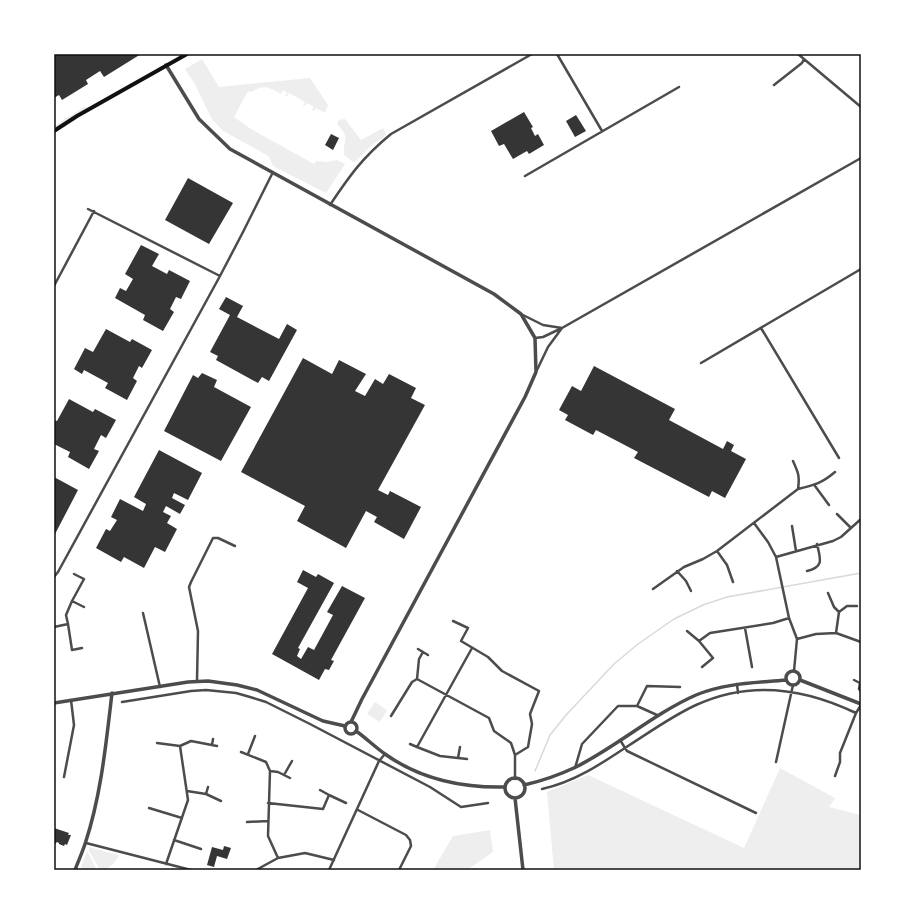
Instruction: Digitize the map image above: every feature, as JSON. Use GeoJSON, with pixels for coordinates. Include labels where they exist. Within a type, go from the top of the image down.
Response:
{"type":"FeatureCollection","features":[{"type":"Feature","properties":{"kind":"main road"},"geometry":{"type":"LineString","coordinates":[[54,131],[77,116],[187,54]]}},
{"type":"Feature","properties":{"kind":"street"},"geometry":{"type":"LineString","coordinates":[[330,205],[356,167],[372,150],[391,134],[532,54]]}},
{"type":"Feature","properties":{"kind":"street"},"geometry":{"type":"LineString","coordinates":[[557,54],[602,130]]}},
{"type":"Feature","properties":{"kind":"street"},"geometry":{"type":"LineString","coordinates":[[798,54],[861,106]]}},
{"type":"Feature","properties":{"kind":"street"},"geometry":{"type":"LineString","coordinates":[[774,85],[802,63],[804,59]]}},
{"type":"Feature","properties":{"kind":"street"},"geometry":{"type":"LineString","coordinates":[[166,65],[199,119],[230,150],[494,294],[521,314],[543,325],[562,328]]}},
{"type":"Feature","properties":{"kind":"street"},"geometry":{"type":"LineString","coordinates":[[525,176],[602,130],[680,87]]}},
{"type":"Feature","properties":{"kind":"street"},"geometry":{"type":"LineString","coordinates":[[535,338],[543,337],[562,328],[861,158]]}},
{"type":"Feature","properties":{"kind":"street"},"geometry":{"type":"LineString","coordinates":[[54,577],[220,276],[272,174]]}},
{"type":"Feature","properties":{"kind":"street"},"geometry":{"type":"LineString","coordinates":[[88,208],[220,276]]}},
{"type":"Feature","properties":{"kind":"street"},"geometry":{"type":"LineString","coordinates":[[54,286],[94,211]]}},
{"type":"Feature","properties":{"kind":"street"},"geometry":{"type":"LineString","coordinates":[[701,363],[861,269]]}},
{"type":"Feature","properties":{"kind":"street"},"geometry":{"type":"LineString","coordinates":[[521,314],[535,338],[536,372]]}},
{"type":"Feature","properties":{"kind":"street"},"geometry":{"type":"LineString","coordinates":[[345,726],[351,722],[524,398],[548,347],[562,328]]}},
{"type":"Feature","properties":{"kind":"street"},"geometry":{"type":"LineString","coordinates":[[761,328],[839,458]]}},
{"type":"Feature","properties":{"kind":"street"},"geometry":{"type":"LineString","coordinates":[[792,461],[800,478],[798,489]]}},
{"type":"Feature","properties":{"kind":"street"},"geometry":{"type":"LineString","coordinates":[[653,589],[677,571],[717,551],[798,489],[815,486],[826,480],[835,472]]}},
{"type":"Feature","properties":{"kind":"street"},"geometry":{"type":"LineString","coordinates":[[815,486],[829,504]]}},
{"type":"Feature","properties":{"kind":"street"},"geometry":{"type":"LineString","coordinates":[[837,514],[851,528]]}},
{"type":"Feature","properties":{"kind":"street"},"geometry":{"type":"LineString","coordinates":[[776,557],[817,544],[833,541],[861,519]]}},
{"type":"Feature","properties":{"kind":"street"},"geometry":{"type":"LineString","coordinates":[[754,523],[768,542],[776,557],[782,584],[783,598],[797,639],[794,671]]}},
{"type":"Feature","properties":{"kind":"street"},"geometry":{"type":"LineString","coordinates":[[792,526],[796,551]]}},
{"type":"Feature","properties":{"kind":"street"},"geometry":{"type":"LineString","coordinates":[[197,682],[198,631],[190,587],[191,582],[212,538],[218,538],[236,546]]}},
{"type":"Feature","properties":{"kind":"street"},"geometry":{"type":"LineString","coordinates":[[807,571],[818,568],[820,564],[817,544]]}},
{"type":"Feature","properties":{"kind":"street"},"geometry":{"type":"LineString","coordinates":[[717,551],[728,565],[733,582]]}},
{"type":"Feature","properties":{"kind":"street"},"geometry":{"type":"LineString","coordinates":[[677,571],[686,581],[691,591]]}},
{"type":"Feature","properties":{"kind":"street"},"geometry":{"type":"LineString","coordinates":[[74,574],[84,580],[66,615],[72,650],[82,648]]}},
{"type":"Feature","properties":{"kind":"street"},"geometry":{"type":"LineString","coordinates":[[828,593],[834,607],[839,612]]}},
{"type":"Feature","properties":{"kind":"street"},"geometry":{"type":"LineString","coordinates":[[72,601],[84,607]]}},
{"type":"Feature","properties":{"kind":"street"},"geometry":{"type":"LineString","coordinates":[[836,633],[839,612],[847,606],[857,606]]}},
{"type":"Feature","properties":{"kind":"street"},"geometry":{"type":"LineString","coordinates":[[143,613],[160,686]]}},
{"type":"Feature","properties":{"kind":"street"},"geometry":{"type":"LineString","coordinates":[[699,641],[710,633],[774,623],[789,618]]}},
{"type":"Feature","properties":{"kind":"street"},"geometry":{"type":"LineString","coordinates":[[453,621],[468,628],[461,641],[488,657],[502,671],[539,691],[530,714],[532,724],[528,747],[515,754]]}},
{"type":"Feature","properties":{"kind":"street"},"geometry":{"type":"LineString","coordinates":[[54,627],[68,624]]}},
{"type":"Feature","properties":{"kind":"street"},"geometry":{"type":"LineString","coordinates":[[745,628],[752,668]]}},
{"type":"Feature","properties":{"kind":"street"},"geometry":{"type":"LineString","coordinates":[[687,631],[699,641],[713,658],[702,667]]}},
{"type":"Feature","properties":{"kind":"street"},"geometry":{"type":"LineString","coordinates":[[797,639],[816,634],[836,633],[861,642]]}},
{"type":"Feature","properties":{"kind":"street"},"geometry":{"type":"LineString","coordinates":[[417,747],[472,648]]}},
{"type":"Feature","properties":{"kind":"street"},"geometry":{"type":"LineString","coordinates":[[418,649],[428,655]]}},
{"type":"Feature","properties":{"kind":"street"},"geometry":{"type":"LineString","coordinates":[[417,679],[419,659],[423,652]]}},
{"type":"Feature","properties":{"kind":"street"},"geometry":{"type":"LineString","coordinates":[[786,680],[788,673],[794,671]]}},
{"type":"Feature","properties":{"kind":"street"},"geometry":{"type":"LineString","coordinates":[[794,671],[798,674],[800,680],[861,705],[856,713],[840,753],[840,762],[835,776]]}},
{"type":"Feature","properties":{"kind":"street"},"geometry":{"type":"LineString","coordinates":[[417,679],[489,718],[494,731],[511,743],[515,754],[515,778]]}},
{"type":"Feature","properties":{"kind":"street"},"geometry":{"type":"LineString","coordinates":[[391,716],[412,682],[417,679]]}},
{"type":"Feature","properties":{"kind":"street"},"geometry":{"type":"LineString","coordinates":[[524,785],[543,781],[575,768],[657,715],[697,695],[728,685],[737,684],[786,680],[788,683],[793,685]]}},
{"type":"Feature","properties":{"kind":"street"},"geometry":{"type":"LineString","coordinates":[[793,685],[797,684],[800,680]]}},
{"type":"Feature","properties":{"kind":"street"},"geometry":{"type":"LineString","coordinates":[[854,680],[861,682],[859,689],[861,691]]}},
{"type":"Feature","properties":{"kind":"street"},"geometry":{"type":"LineString","coordinates":[[54,703],[160,686],[208,681],[257,690],[323,721],[345,726]]}},
{"type":"Feature","properties":{"kind":"street"},"geometry":{"type":"LineString","coordinates":[[737,684],[738,693]]}},
{"type":"Feature","properties":{"kind":"street"},"geometry":{"type":"LineString","coordinates":[[776,762],[793,685]]}},
{"type":"Feature","properties":{"kind":"street"},"geometry":{"type":"LineString","coordinates":[[637,706],[647,686],[680,687]]}},
{"type":"Feature","properties":{"kind":"street"},"geometry":{"type":"LineString","coordinates":[[122,702],[191,691],[206,690],[236,693],[266,702],[430,787],[461,807],[488,803]]}},
{"type":"Feature","properties":{"kind":"street"},"geometry":{"type":"LineString","coordinates":[[542,790],[581,776],[666,722],[696,705],[719,697],[765,690],[792,692],[822,698],[856,713]]}},
{"type":"Feature","properties":{"kind":"street"},"geometry":{"type":"LineString","coordinates":[[74,870],[86,843],[104,760],[112,693]]}},
{"type":"Feature","properties":{"kind":"street"},"geometry":{"type":"LineString","coordinates":[[64,777],[74,725],[71,700]]}},
{"type":"Feature","properties":{"kind":"street"},"geometry":{"type":"LineString","coordinates":[[575,768],[582,744],[618,706],[637,706],[657,715]]}},
{"type":"Feature","properties":{"kind":"street"},"geometry":{"type":"LineString","coordinates":[[351,722],[356,725],[356,731]]}},
{"type":"Feature","properties":{"kind":"street"},"geometry":{"type":"LineString","coordinates":[[345,726],[345,730],[348,733],[353,733],[356,731]]}},
{"type":"Feature","properties":{"kind":"street"},"geometry":{"type":"LineString","coordinates":[[356,731],[399,763],[438,780],[465,785],[505,787]]}},
{"type":"Feature","properties":{"kind":"street"},"geometry":{"type":"LineString","coordinates":[[248,754],[256,736]]}},
{"type":"Feature","properties":{"kind":"street"},"geometry":{"type":"LineString","coordinates":[[212,745],[213,739]]}},
{"type":"Feature","properties":{"kind":"street"},"geometry":{"type":"LineString","coordinates":[[619,740],[630,752],[756,813]]}},
{"type":"Feature","properties":{"kind":"street"},"geometry":{"type":"LineString","coordinates":[[157,743],[180,746],[191,741],[217,746]]}},
{"type":"Feature","properties":{"kind":"street"},"geometry":{"type":"LineString","coordinates":[[410,744],[440,756],[467,759]]}},
{"type":"Feature","properties":{"kind":"street"},"geometry":{"type":"LineString","coordinates":[[166,864],[188,800],[180,746]]}},
{"type":"Feature","properties":{"kind":"street"},"geometry":{"type":"LineString","coordinates":[[458,758],[460,747]]}},
{"type":"Feature","properties":{"kind":"street"},"geometry":{"type":"LineString","coordinates":[[241,752],[266,762],[270,772],[268,836],[278,858]]}},
{"type":"Feature","properties":{"kind":"street"},"geometry":{"type":"LineString","coordinates":[[329,870],[380,761],[385,754]]}},
{"type":"Feature","properties":{"kind":"street"},"geometry":{"type":"LineString","coordinates":[[284,775],[292,761]]}},
{"type":"Feature","properties":{"kind":"street"},"geometry":{"type":"LineString","coordinates":[[270,772],[278,772],[290,778]]}},
{"type":"Feature","properties":{"kind":"street"},"geometry":{"type":"LineString","coordinates":[[515,778],[521,781],[524,785],[522,794],[516,798],[507,794],[505,787],[508,781],[515,778]]}},
{"type":"Feature","properties":{"kind":"street"},"geometry":{"type":"LineString","coordinates":[[206,794],[208,787]]}},
{"type":"Feature","properties":{"kind":"street"},"geometry":{"type":"LineString","coordinates":[[320,790],[346,803]]}},
{"type":"Feature","properties":{"kind":"street"},"geometry":{"type":"LineString","coordinates":[[187,791],[206,794],[221,801]]}},
{"type":"Feature","properties":{"kind":"street"},"geometry":{"type":"LineString","coordinates":[[268,803],[323,808],[328,795]]}},
{"type":"Feature","properties":{"kind":"street"},"geometry":{"type":"LineString","coordinates":[[516,798],[523,870]]}},
{"type":"Feature","properties":{"kind":"street"},"geometry":{"type":"LineString","coordinates":[[149,808],[182,818]]}},
{"type":"Feature","properties":{"kind":"street"},"geometry":{"type":"LineString","coordinates":[[358,810],[406,835],[410,840],[411,846],[399,870]]}},
{"type":"Feature","properties":{"kind":"street"},"geometry":{"type":"LineString","coordinates":[[247,822],[268,821]]}},
{"type":"Feature","properties":{"kind":"street"},"geometry":{"type":"LineString","coordinates":[[174,840],[201,849]]}},
{"type":"Feature","properties":{"kind":"street"},"geometry":{"type":"LineString","coordinates":[[86,843],[191,870]]}},
{"type":"Feature","properties":{"kind":"street"},"geometry":{"type":"LineString","coordinates":[[256,870],[278,858],[305,854],[334,860]]}},
{"type":"Feature","properties":{"kind":"shaded area"},"geometry":{"type":"Polygon","coordinates":[[[202,59],[219,87],[310,78],[328,105],[325,113],[316,108],[314,111],[312,110],[314,107],[307,103],[304,106],[303,105],[305,102],[289,93],[285,96],[287,93],[283,90],[281,94],[269,88],[263,87],[251,92],[248,91],[234,117],[251,129],[314,164],[316,161],[327,162],[337,160],[345,164],[326,193],[273,166],[269,157],[265,154],[223,131],[211,118],[195,84],[185,69],[202,59]]]}},
{"type":"Feature","properties":{"kind":"shaded area"},"geometry":{"type":"Polygon","coordinates":[[[84,107],[90,108],[54,129],[54,126],[84,107]]]}},
{"type":"Feature","properties":{"kind":"shaded area"},"geometry":{"type":"Polygon","coordinates":[[[345,119],[361,140],[383,128],[386,135],[372,145],[355,162],[344,155],[345,136],[337,124],[339,120],[345,119]]]}},
{"type":"Feature","properties":{"kind":"shaded area"},"geometry":{"type":"Polygon","coordinates":[[[375,702],[387,710],[380,722],[367,714],[375,702]]]}},
{"type":"Feature","properties":{"kind":"shaded area"},"geometry":{"type":"Polygon","coordinates":[[[780,768],[835,798],[829,807],[861,815],[861,870],[554,870],[547,792],[588,775],[744,848],[780,768]]]}},
{"type":"Feature","properties":{"kind":"shaded area"},"geometry":{"type":"Polygon","coordinates":[[[490,830],[493,852],[467,870],[433,870],[453,836],[490,830]]]}},
{"type":"Feature","properties":{"kind":"shaded area"},"geometry":{"type":"Polygon","coordinates":[[[89,847],[119,855],[111,866],[100,870],[89,851],[89,847]]]}},
{"type":"Feature","properties":{"kind":"shaded area"},"geometry":{"type":"Polygon","coordinates":[[[87,851],[97,870],[80,870],[87,851]]]}},
{"type":"Feature","properties":{"kind":"building"},"geometry":{"type":"Polygon","coordinates":[[[54,54],[141,54],[104,77],[100,71],[86,80],[88,84],[62,100],[59,95],[54,98],[54,54]]]}},
{"type":"Feature","properties":{"kind":"building"},"geometry":{"type":"Polygon","coordinates":[[[524,112],[533,127],[531,128],[535,136],[538,134],[544,145],[529,154],[527,151],[513,159],[504,144],[499,146],[491,131],[524,112]]]}},
{"type":"Feature","properties":{"kind":"building"},"geometry":{"type":"Polygon","coordinates":[[[576,115],[586,131],[575,137],[566,121],[576,115]]]}},
{"type":"Feature","properties":{"kind":"building"},"geometry":{"type":"Polygon","coordinates":[[[331,134],[339,138],[333,150],[325,145],[331,134]]]}},
{"type":"Feature","properties":{"kind":"building"},"geometry":{"type":"Polygon","coordinates":[[[188,178],[233,203],[209,244],[165,220],[188,178]]]}},
{"type":"Feature","properties":{"kind":"building"},"geometry":{"type":"Polygon","coordinates":[[[141,245],[159,254],[152,266],[167,274],[169,270],[190,281],[181,299],[176,297],[170,309],[174,312],[163,331],[143,320],[145,315],[115,298],[120,288],[126,291],[133,279],[125,274],[141,245]]]}},
{"type":"Feature","properties":{"kind":"building"},"geometry":{"type":"Polygon","coordinates":[[[226,297],[243,306],[237,317],[279,339],[287,324],[297,330],[269,381],[262,377],[258,383],[216,360],[218,356],[210,352],[230,315],[219,309],[226,297]]]}},
{"type":"Feature","properties":{"kind":"building"},"geometry":{"type":"Polygon","coordinates":[[[106,329],[130,342],[132,339],[152,350],[142,368],[139,366],[133,378],[137,381],[127,400],[105,388],[108,383],[84,370],[82,374],[74,369],[85,348],[93,352],[106,329]]]}},
{"type":"Feature","properties":{"kind":"building"},"geometry":{"type":"Polygon","coordinates":[[[303,358],[332,374],[339,360],[366,374],[355,391],[365,396],[375,379],[383,384],[389,374],[416,388],[411,398],[425,405],[378,490],[388,495],[390,491],[421,507],[404,539],[374,522],[377,517],[366,511],[346,548],[297,521],[305,506],[241,472],[303,358]]]}},
{"type":"Feature","properties":{"kind":"building"},"geometry":{"type":"Polygon","coordinates":[[[594,366],[675,409],[669,420],[723,449],[727,441],[734,445],[731,451],[746,459],[725,498],[712,491],[709,497],[634,458],[638,452],[596,430],[593,435],[565,420],[568,415],[559,410],[572,386],[581,391],[594,366]]]}},
{"type":"Feature","properties":{"kind":"building"},"geometry":{"type":"Polygon","coordinates":[[[202,373],[217,380],[214,387],[251,407],[221,461],[164,431],[193,375],[198,378],[202,373]]]}},
{"type":"Feature","properties":{"kind":"building"},"geometry":{"type":"Polygon","coordinates":[[[69,399],[93,412],[95,409],[116,420],[106,438],[101,435],[94,449],[99,451],[89,469],[68,457],[70,452],[54,444],[54,420],[57,421],[69,399]]]}},
{"type":"Feature","properties":{"kind":"building"},"geometry":{"type":"Polygon","coordinates":[[[159,450],[202,473],[188,500],[174,493],[172,498],[185,505],[180,514],[166,506],[163,512],[171,516],[167,523],[177,529],[165,552],[155,547],[144,568],[124,557],[121,562],[96,548],[106,529],[110,531],[117,520],[111,517],[120,499],[143,511],[146,504],[134,497],[159,450]]]}},
{"type":"Feature","properties":{"kind":"building"},"geometry":{"type":"Polygon","coordinates":[[[54,477],[78,490],[54,536],[54,477]]]}},
{"type":"Feature","properties":{"kind":"building"},"geometry":{"type":"Polygon","coordinates":[[[303,570],[316,577],[318,574],[334,583],[298,648],[300,649],[297,656],[301,659],[308,647],[314,650],[333,615],[327,612],[342,586],[365,598],[331,660],[334,661],[329,670],[325,669],[319,680],[272,654],[308,588],[297,582],[303,570]]]}},
{"type":"Feature","properties":{"kind":"building"},"geometry":{"type":"Polygon","coordinates":[[[54,828],[71,835],[67,845],[65,844],[64,846],[57,842],[54,845],[54,828]]]}},
{"type":"Feature","properties":{"kind":"building"},"geometry":{"type":"Polygon","coordinates":[[[224,846],[231,848],[227,859],[217,856],[214,867],[207,865],[212,847],[223,850],[224,846]]]}},
{"type":"Feature","properties":{"kind":"waterway"},"geometry":{"type":"LineString","coordinates":[[535,771],[550,735],[567,714],[614,664],[638,644],[674,619],[703,605],[727,597],[861,573]]}}]}
